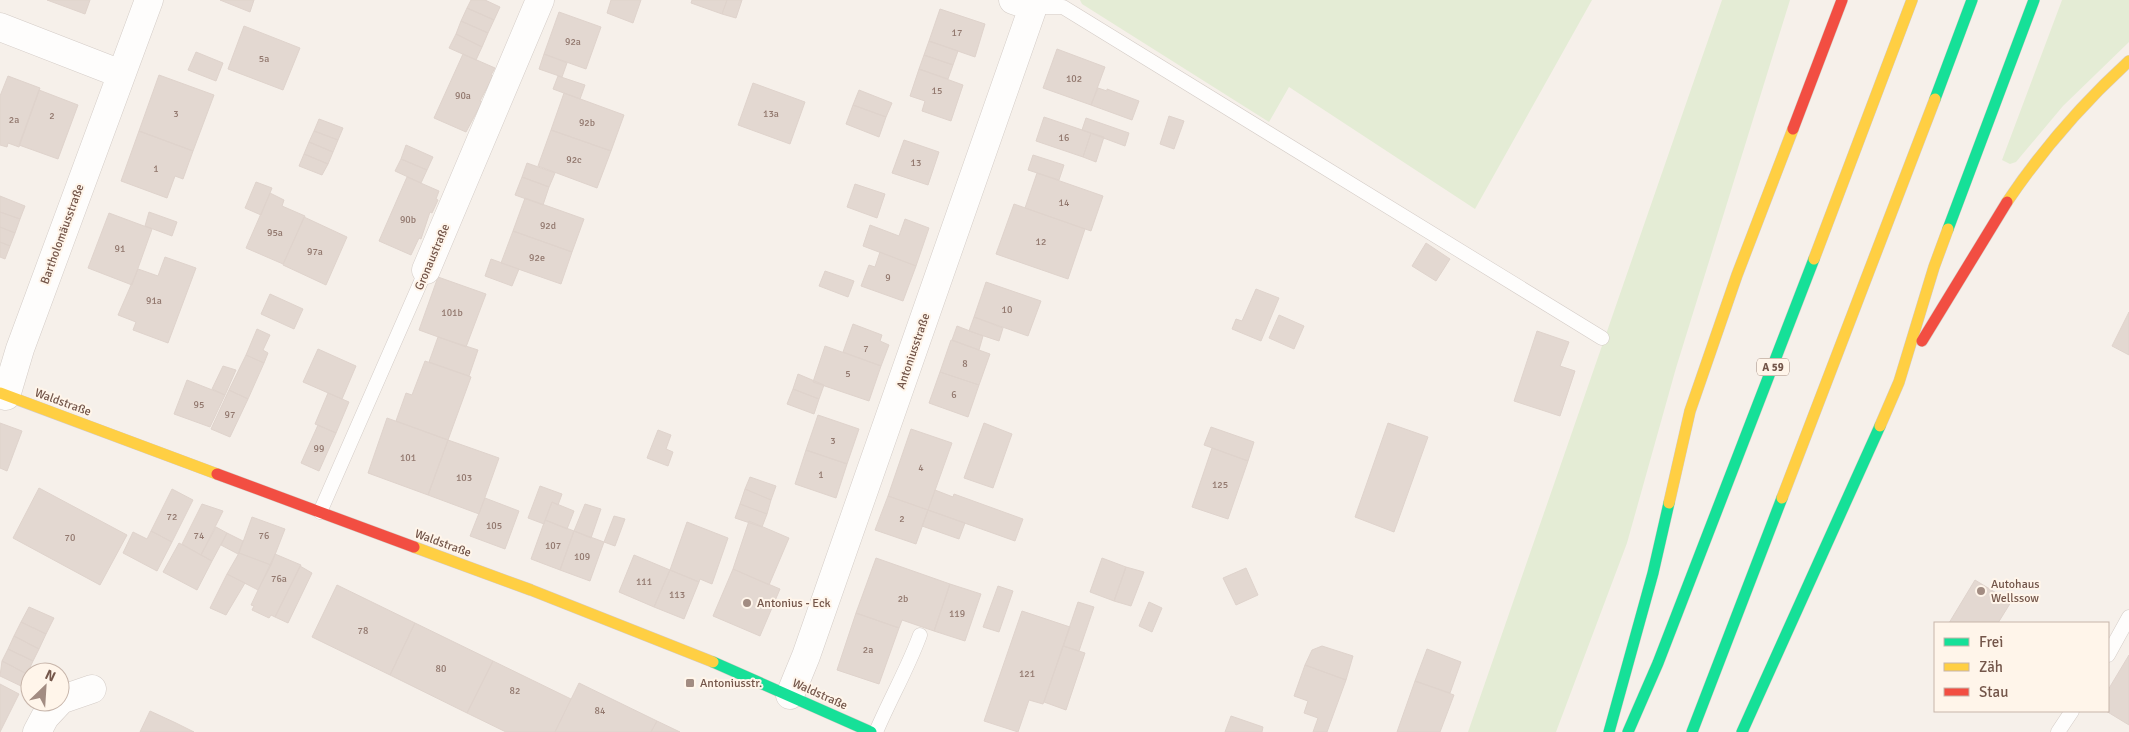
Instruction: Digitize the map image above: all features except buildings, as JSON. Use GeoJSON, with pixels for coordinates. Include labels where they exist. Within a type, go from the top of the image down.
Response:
{"type":"FeatureCollection","features":[{"type":"Feature","properties":{"kind":"main road","name":"A 59"},"geometry":{"type":"LineString","coordinates":[[1628,732],[1658,663],[1756,412],[1912,0]]}},
{"type":"Feature","properties":{"kind":"main road"},"geometry":{"type":"LineString","coordinates":[[1692,732],[1888,224],[1972,0]]}},
{"type":"Feature","properties":{"kind":"main road"},"geometry":{"type":"LineString","coordinates":[[1742,732],[1836,526],[1898,382],[1934,267],[2034,0]]}},
{"type":"Feature","properties":{"kind":"main road"},"geometry":{"type":"LineString","coordinates":[[1609,732],[1653,573],[1693,402],[1737,275],[1839,3]]}},
{"type":"Feature","properties":{"kind":"main road"},"geometry":{"type":"LineString","coordinates":[[1898,382],[1982,240],[2018,186],[2042,153],[2082,106],[2129,61]]}},
{"type":"Feature","properties":{"kind":"main road","name":"Waldstraße"},"geometry":{"type":"LineString","coordinates":[[3,394],[531,590],[790,695],[871,732]]}},
{"type":"Feature","properties":{"kind":"street","name":"Bartholomäusstraße"},"geometry":{"type":"LineString","coordinates":[[3,394],[149,0]]}},
{"type":"Feature","properties":{"kind":"street","name":"Gronaustraße"},"geometry":{"type":"LineString","coordinates":[[426,270],[540,0]]}},
{"type":"Feature","properties":{"kind":"street","name":"Antoniusstraße"},"geometry":{"type":"LineString","coordinates":[[790,695],[808,651],[1023,3]]}},
{"type":"Feature","properties":{"kind":"street"},"geometry":{"type":"LineString","coordinates":[[0,28],[121,74]]}},
{"type":"Feature","properties":{"kind":"street"},"geometry":{"type":"LineString","coordinates":[[70,697],[92,689]]}},
{"type":"Feature","properties":{"kind":"street"},"geometry":{"type":"LineString","coordinates":[[37,732],[49,712]]}},
{"type":"Feature","properties":{"kind":"lane"},"geometry":{"type":"LineString","coordinates":[[1023,3],[1063,7],[1602,338]]}},
{"type":"Feature","properties":{"kind":"lane","name":"Gronaustraße"},"geometry":{"type":"LineString","coordinates":[[320,512],[426,270]]}},
{"type":"Feature","properties":{"kind":"lane"},"geometry":{"type":"LineString","coordinates":[[2109,653],[2129,617]]}},
{"type":"Feature","properties":{"kind":"lane"},"geometry":{"type":"LineString","coordinates":[[876,732],[893,693],[910,662],[920,634]]}},
{"type":"Feature","properties":{"kind":"lane"},"geometry":{"type":"LineString","coordinates":[[2058,732],[2071,712]]}},
{"type":"Feature","properties":{"kind":"green space"},"geometry":{"type":"Polygon","coordinates":[[[1080,0],[1592,0],[1475,209],[1289,87],[1269,122],[1082,4],[1080,0]]]}},
{"type":"Feature","properties":{"kind":"green space"},"geometry":{"type":"Polygon","coordinates":[[[1722,0],[1790,0],[1676,368],[1627,543],[1556,732],[1468,732],[1722,0]]]}},
{"type":"Feature","properties":{"kind":"green space"},"geometry":{"type":"Polygon","coordinates":[[[2062,0],[2129,0],[2129,42],[2063,106],[2016,162],[2010,164],[2002,160],[2062,0]]]}},
{"type":"Feature","properties":{"kind":"traffic: fast"},"geometry":{"type":"LineString","coordinates":[[1935,99],[1972,0]]}},
{"type":"Feature","properties":{"kind":"traffic: fast"},"geometry":{"type":"LineString","coordinates":[[1948,229],[2034,0]]}},
{"type":"Feature","properties":{"kind":"traffic: fast"},"geometry":{"type":"LineString","coordinates":[[1628,732],[1658,663],[1814,259]]}},
{"type":"Feature","properties":{"kind":"traffic: fast"},"geometry":{"type":"LineString","coordinates":[[1742,732],[1880,426]]}},
{"type":"Feature","properties":{"kind":"traffic: fast"},"geometry":{"type":"LineString","coordinates":[[1692,732],[1782,498]]}},
{"type":"Feature","properties":{"kind":"traffic: fast"},"geometry":{"type":"LineString","coordinates":[[1609,732],[1653,573],[1669,503]]}},
{"type":"Feature","properties":{"kind":"traffic: fast"},"geometry":{"type":"LineString","coordinates":[[713,662],[871,732]]}},
{"type":"Feature","properties":{"kind":"traffic: slow"},"geometry":{"type":"LineString","coordinates":[[1814,259],[1912,0]]}},
{"type":"Feature","properties":{"kind":"traffic: slow"},"geometry":{"type":"LineString","coordinates":[[2007,202],[2034,164],[2064,128],[2129,61]]}},
{"type":"Feature","properties":{"kind":"traffic: slow"},"geometry":{"type":"LineString","coordinates":[[1782,498],[1935,99]]}},
{"type":"Feature","properties":{"kind":"traffic: slow"},"geometry":{"type":"LineString","coordinates":[[1669,503],[1690,411],[1737,275],[1793,129]]}},
{"type":"Feature","properties":{"kind":"traffic: slow"},"geometry":{"type":"LineString","coordinates":[[1880,426],[1899,382],[1934,267],[1948,229]]}},
{"type":"Feature","properties":{"kind":"traffic: slow"},"geometry":{"type":"LineString","coordinates":[[0,393],[217,474]]}},
{"type":"Feature","properties":{"kind":"traffic: slow"},"geometry":{"type":"LineString","coordinates":[[414,547],[531,590],[713,662]]}},
{"type":"Feature","properties":{"kind":"traffic: jam"},"geometry":{"type":"LineString","coordinates":[[1793,129],[1842,0]]}},
{"type":"Feature","properties":{"kind":"traffic: jam"},"geometry":{"type":"LineString","coordinates":[[1922,341],[2007,202]]}},
{"type":"Feature","properties":{"kind":"traffic: jam"},"geometry":{"type":"LineString","coordinates":[[217,474],[414,547]]}},
{"type":"Feature","properties":{"kind":"place","name":"Autohaus Wellssow"},"geometry":{"type":"Point","coordinates":[1981,591]}},
{"type":"Feature","properties":{"kind":"place","name":"Antonius - Eck"},"geometry":{"type":"Point","coordinates":[747,603]}},
{"type":"Feature","properties":{"kind":"place","name":"Antoniusstr."},"geometry":{"type":"Point","coordinates":[690,683]}}]}
